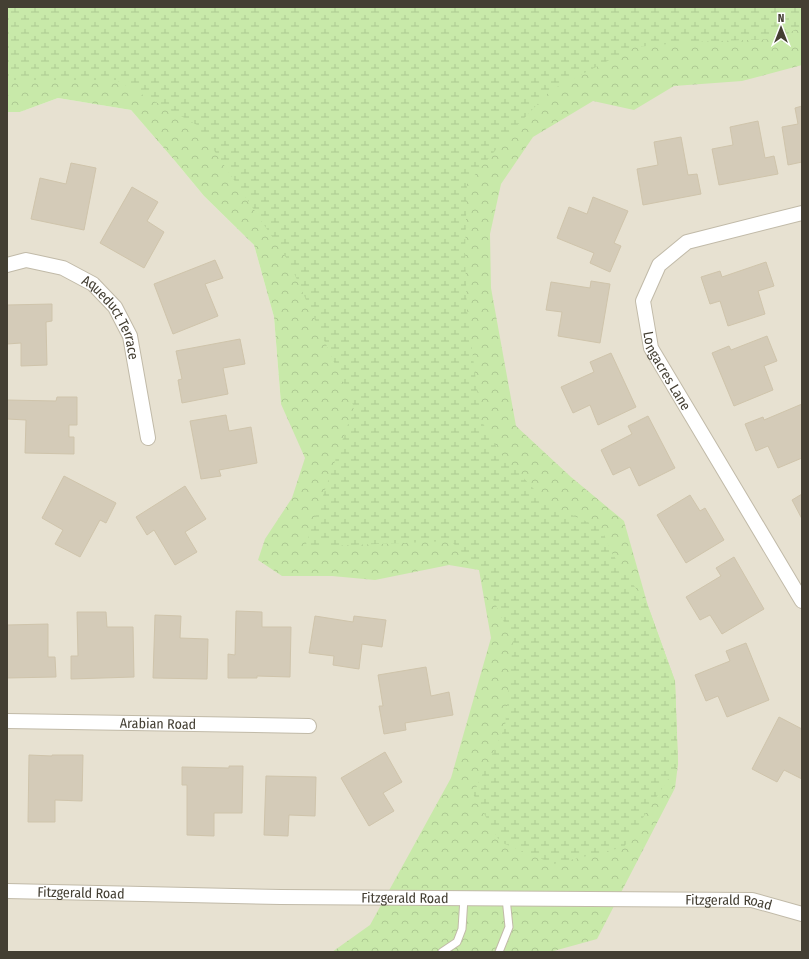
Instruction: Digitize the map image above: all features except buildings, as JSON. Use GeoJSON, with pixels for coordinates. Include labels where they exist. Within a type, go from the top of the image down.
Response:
{"type":"FeatureCollection","features":[{"type":"Feature","properties":{"kind":"street","name":"Longacres Lane"},"geometry":{"type":"LineString","coordinates":[[802,213],[687,242],[658,265],[643,302],[651,348],[802,602]]}},
{"type":"Feature","properties":{"kind":"street","name":"Aqueduct Terrace"},"geometry":{"type":"LineString","coordinates":[[7,265],[26,260],[63,268],[93,284],[115,307],[130,336],[148,438]]}},
{"type":"Feature","properties":{"kind":"street","name":"Arabian Road"},"geometry":{"type":"LineString","coordinates":[[7,721],[309,726]]}},
{"type":"Feature","properties":{"kind":"street","name":"Fitzgerald Road"},"geometry":{"type":"LineString","coordinates":[[7,891],[273,896],[752,900],[802,914]]}},
{"type":"Feature","properties":{"kind":"lane"},"geometry":{"type":"LineString","coordinates":[[442,952],[457,942],[462,929],[464,898]]}},
{"type":"Feature","properties":{"kind":"lane"},"geometry":{"type":"LineString","coordinates":[[499,952],[509,927],[506,898]]}},
{"type":"Feature","properties":{"kind":"shaded area"},"geometry":{"type":"Polygon","coordinates":[[[802,7],[802,952],[7,952],[7,112],[20,112],[58,98],[131,110],[204,196],[254,245],[274,317],[281,404],[319,122],[802,7]]]}},
{"type":"Feature","properties":{"kind":"green space"},"geometry":{"type":"Polygon","coordinates":[[[7,7],[802,7],[802,26],[778,39],[691,42],[635,47],[551,90],[510,133],[467,184],[465,254],[467,310],[481,420],[500,453],[548,504],[601,528],[613,555],[648,606],[675,681],[678,764],[624,847],[554,864],[500,842],[473,794],[505,727],[513,641],[479,570],[451,541],[305,547],[354,407],[289,262],[197,125],[116,80],[7,81],[7,7]]]}},
{"type":"Feature","properties":{"kind":"green space"},"geometry":{"type":"Polygon","coordinates":[[[178,7],[802,7],[802,65],[742,81],[674,86],[634,110],[593,101],[533,137],[501,184],[490,234],[491,288],[516,426],[571,477],[624,521],[648,606],[675,681],[678,764],[675,788],[597,939],[550,952],[332,952],[370,925],[451,778],[491,638],[479,570],[449,565],[375,580],[332,576],[282,576],[258,560],[265,539],[292,498],[305,458],[281,404],[274,317],[254,245],[204,196],[131,110],[58,98],[20,112],[7,112],[7,26],[178,7]]]}}]}
